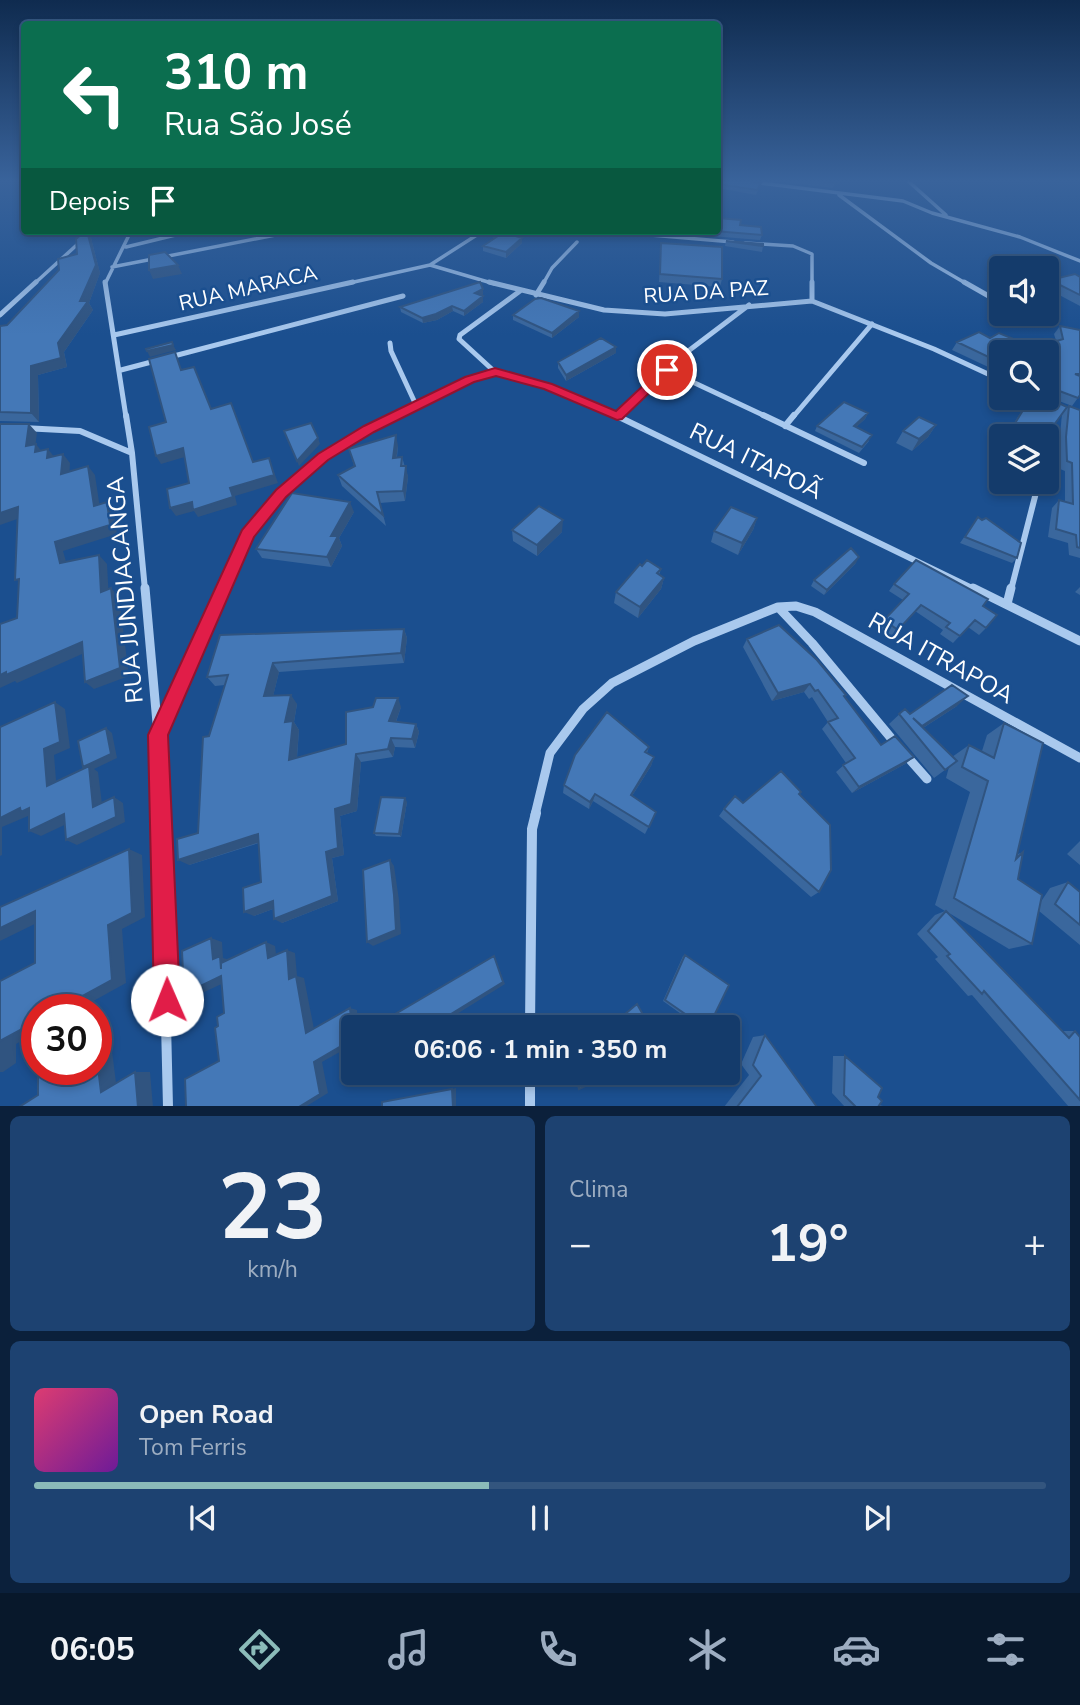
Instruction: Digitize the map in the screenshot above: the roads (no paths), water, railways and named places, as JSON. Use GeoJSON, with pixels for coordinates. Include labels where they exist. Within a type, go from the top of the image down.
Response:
{"type":"FeatureCollection","features":[{"type":"Feature","properties":{"kind":"street"},"geometry":{"type":"LineString","coordinates":[[891,232],[931,263],[989,296]]}},
{"type":"Feature","properties":{"kind":"street"},"geometry":{"type":"LineString","coordinates":[[1000,232],[1080,261]]}},
{"type":"Feature","properties":{"kind":"street"},"geometry":{"type":"LineString","coordinates":[[0,315],[88,235]]}},
{"type":"Feature","properties":{"kind":"street"},"geometry":{"type":"LineString","coordinates":[[130,235],[126,247],[107,275],[105,284],[121,370],[132,453]]}},
{"type":"Feature","properties":{"kind":"street"},"geometry":{"type":"LineString","coordinates":[[126,247],[176,235]]}},
{"type":"Feature","properties":{"kind":"street"},"geometry":{"type":"LineString","coordinates":[[112,267],[276,235]]}},
{"type":"Feature","properties":{"kind":"street"},"geometry":{"type":"LineString","coordinates":[[430,265],[477,235]]}},
{"type":"Feature","properties":{"kind":"street"},"geometry":{"type":"LineString","coordinates":[[650,235],[801,248],[812,254],[812,301],[989,375]]}},
{"type":"Feature","properties":{"kind":"street"},"geometry":{"type":"LineString","coordinates":[[536,295],[552,268],[577,242]]}},
{"type":"Feature","properties":{"kind":"street","name":"RUA DA PAZ"},"geometry":{"type":"LineString","coordinates":[[430,265],[520,291],[604,310],[665,314],[812,301]]}},
{"type":"Feature","properties":{"kind":"street","name":"RUA MARACA"},"geometry":{"type":"LineString","coordinates":[[114,335],[430,265]]}},
{"type":"Feature","properties":{"kind":"street"},"geometry":{"type":"LineString","coordinates":[[495,372],[464,345],[459,339],[460,335],[520,291]]}},
{"type":"Feature","properties":{"kind":"street"},"geometry":{"type":"LineString","coordinates":[[121,370],[403,296]]}},
{"type":"Feature","properties":{"kind":"street"},"geometry":{"type":"LineString","coordinates":[[617,416],[667,370],[749,305]]}},
{"type":"Feature","properties":{"kind":"street"},"geometry":{"type":"LineString","coordinates":[[785,426],[872,324]]}},
{"type":"Feature","properties":{"kind":"street"},"geometry":{"type":"LineString","coordinates":[[390,343],[391,351],[416,405]]}},
{"type":"Feature","properties":{"kind":"street"},"geometry":{"type":"LineString","coordinates":[[667,370],[864,463]]}},
{"type":"Feature","properties":{"kind":"street"},"geometry":{"type":"LineString","coordinates":[[168,1106],[165,894],[158,735],[247,534],[281,494],[323,457],[416,405],[469,380],[495,372]]}},
{"type":"Feature","properties":{"kind":"street","name":"RUA ITAPOÃ"},"geometry":{"type":"LineString","coordinates":[[495,372],[548,386],[617,416],[1080,641]]}},
{"type":"Feature","properties":{"kind":"street","name":"RUA JUNDIACANGA"},"geometry":{"type":"LineString","coordinates":[[9,428],[75,428],[97,435],[132,453],[158,735]]}},
{"type":"Feature","properties":{"kind":"street"},"geometry":{"type":"LineString","coordinates":[[1007,604],[1037,494]]}},
{"type":"Feature","properties":{"kind":"street","name":"RUA ITRAPOA"},"geometry":{"type":"LineString","coordinates":[[530,1015],[532,828],[550,753],[583,709],[612,683],[694,642],[778,607],[796,606],[815,612],[1080,758]]}},
{"type":"Feature","properties":{"kind":"street"},"geometry":{"type":"LineString","coordinates":[[778,607],[812,643],[927,779]]}},
{"type":"Feature","properties":{"kind":"street"},"geometry":{"type":"LineString","coordinates":[[530,1085],[530,1106]]}}]}
